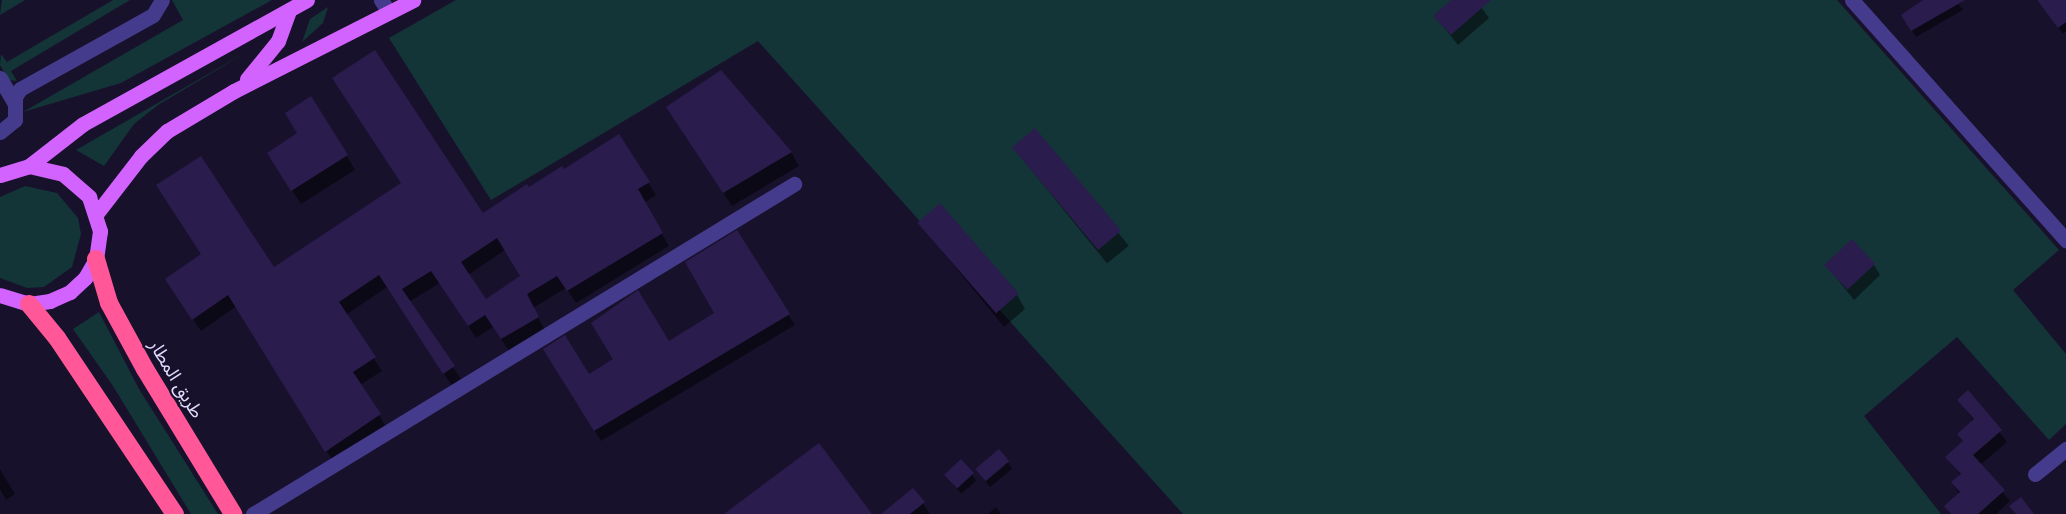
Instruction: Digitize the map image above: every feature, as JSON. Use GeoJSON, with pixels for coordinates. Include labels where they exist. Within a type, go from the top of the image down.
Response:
{"type":"FeatureCollection","features":[{"type":"Feature","properties":{"kind":"highway","name":"طريق المطار"},"geometry":{"type":"LineString","coordinates":[[96,259],[109,303],[124,331],[233,514]]}},
{"type":"Feature","properties":{"kind":"highway"},"geometry":{"type":"LineString","coordinates":[[29,304],[57,338],[175,514]]}},
{"type":"Feature","properties":{"kind":"main road"},"geometry":{"type":"LineString","coordinates":[[0,175],[29,166],[83,124],[289,5],[307,0]]}},
{"type":"Feature","properties":{"kind":"main road"},"geometry":{"type":"LineString","coordinates":[[97,213],[153,142],[234,92],[385,6],[413,0]]}},
{"type":"Feature","properties":{"kind":"main road"},"geometry":{"type":"LineString","coordinates":[[234,92],[269,55],[289,5]]}},
{"type":"Feature","properties":{"kind":"main road"},"geometry":{"type":"LineString","coordinates":[[0,296],[29,304],[50,301],[70,292],[85,278],[96,259],[100,231],[97,213],[84,191],[63,174],[29,166]]}},
{"type":"Feature","properties":{"kind":"street"},"geometry":{"type":"LineString","coordinates":[[0,132],[15,120],[15,102],[20,89],[153,15],[162,0]]}},
{"type":"Feature","properties":{"kind":"street"},"geometry":{"type":"LineString","coordinates":[[1852,0],[2066,240]]}},
{"type":"Feature","properties":{"kind":"street"},"geometry":{"type":"LineString","coordinates":[[0,78],[15,102]]}},
{"type":"Feature","properties":{"kind":"street"},"geometry":{"type":"LineString","coordinates":[[253,514],[794,184]]}},
{"type":"Feature","properties":{"kind":"street"},"geometry":{"type":"LineString","coordinates":[[2035,474],[2066,448]]}},
{"type":"Feature","properties":{"kind":"green space"},"geometry":{"type":"Polygon","coordinates":[[[2,0],[25,0],[0,15],[2,0]]]}},
{"type":"Feature","properties":{"kind":"green space"},"geometry":{"type":"Polygon","coordinates":[[[113,0],[130,0],[11,71],[17,81],[9,80],[0,65],[1,54],[7,62],[113,0]]]}},
{"type":"Feature","properties":{"kind":"green space"},"geometry":{"type":"Polygon","coordinates":[[[172,0],[272,0],[121,83],[23,112],[183,20],[172,0]]]}},
{"type":"Feature","properties":{"kind":"green space"},"geometry":{"type":"Polygon","coordinates":[[[456,0],[1837,0],[2059,250],[2013,290],[2066,354],[2066,424],[2049,440],[1957,337],[1864,416],[1941,514],[1183,514],[758,41],[491,200],[389,38],[456,0]]]}},
{"type":"Feature","properties":{"kind":"green space"},"geometry":{"type":"Polygon","coordinates":[[[328,7],[323,23],[302,42],[310,19],[328,7]]]}},
{"type":"Feature","properties":{"kind":"green space"},"geometry":{"type":"Polygon","coordinates":[[[250,50],[158,105],[134,124],[104,166],[76,150],[250,50]]]}},
{"type":"Feature","properties":{"kind":"green space"},"geometry":{"type":"Polygon","coordinates":[[[25,186],[57,193],[78,218],[81,234],[72,267],[44,287],[27,288],[0,278],[0,197],[25,186]]]}},
{"type":"Feature","properties":{"kind":"green space"},"geometry":{"type":"Polygon","coordinates":[[[99,312],[139,389],[218,514],[191,514],[113,386],[73,329],[99,312]]]}},
{"type":"Feature","properties":{"kind":"building"},"geometry":{"type":"Polygon","coordinates":[[[1451,0],[1491,0],[1451,35],[1433,16],[1451,0]]]}},
{"type":"Feature","properties":{"kind":"building"},"geometry":{"type":"Polygon","coordinates":[[[1923,0],[1965,0],[1911,31],[1901,15],[1923,0]]]}},
{"type":"Feature","properties":{"kind":"building"},"geometry":{"type":"Polygon","coordinates":[[[2037,0],[2066,0],[2066,22],[2058,28],[2037,0]]]}},
{"type":"Feature","properties":{"kind":"building"},"geometry":{"type":"Polygon","coordinates":[[[375,50],[483,213],[527,184],[529,187],[562,166],[564,169],[619,134],[650,182],[638,189],[663,233],[567,291],[557,276],[527,294],[539,317],[501,339],[485,315],[468,326],[431,271],[402,289],[455,366],[443,374],[379,275],[339,302],[376,357],[353,372],[381,414],[325,452],[228,295],[192,320],[165,279],[201,254],[156,185],[201,156],[274,267],[401,183],[332,78],[375,50]],[[497,238],[461,262],[486,299],[520,276],[497,238]]]}},
{"type":"Feature","properties":{"kind":"building"},"geometry":{"type":"Polygon","coordinates":[[[721,70],[792,152],[723,193],[666,107],[721,70]]]}},
{"type":"Feature","properties":{"kind":"building"},"geometry":{"type":"Polygon","coordinates":[[[311,96],[348,155],[291,191],[267,153],[297,133],[285,113],[311,96]]]}},
{"type":"Feature","properties":{"kind":"building"},"geometry":{"type":"Polygon","coordinates":[[[1035,128],[1121,231],[1098,250],[1012,147],[1035,128]]]}},
{"type":"Feature","properties":{"kind":"building"},"geometry":{"type":"Polygon","coordinates":[[[940,203],[1019,294],[996,313],[917,223],[940,203]]]}},
{"type":"Feature","properties":{"kind":"building"},"geometry":{"type":"Polygon","coordinates":[[[737,230],[790,314],[594,431],[543,349],[565,335],[589,374],[613,359],[591,323],[638,290],[669,341],[714,313],[685,262],[737,230]]]}},
{"type":"Feature","properties":{"kind":"building"},"geometry":{"type":"Polygon","coordinates":[[[1852,239],[1875,264],[1847,290],[1824,265],[1852,239]]]}},
{"type":"Feature","properties":{"kind":"building"},"geometry":{"type":"Polygon","coordinates":[[[1968,390],[2002,430],[1973,455],[2005,490],[1978,514],[1951,514],[1944,506],[1960,492],[1951,482],[1961,474],[1945,457],[1963,441],[1957,434],[1974,419],[1957,400],[1968,390]]]}},
{"type":"Feature","properties":{"kind":"building"},"geometry":{"type":"Polygon","coordinates":[[[819,443],[872,514],[724,514],[819,443]]]}},
{"type":"Feature","properties":{"kind":"building"},"geometry":{"type":"Polygon","coordinates":[[[999,449],[1009,461],[986,481],[975,469],[999,449]]]}},
{"type":"Feature","properties":{"kind":"building"},"geometry":{"type":"Polygon","coordinates":[[[961,459],[974,473],[957,489],[944,475],[961,459]]]}},
{"type":"Feature","properties":{"kind":"building"},"geometry":{"type":"Polygon","coordinates":[[[913,488],[925,502],[910,514],[881,514],[913,488]]]}},
{"type":"Feature","properties":{"kind":"building"},"geometry":{"type":"Polygon","coordinates":[[[2021,497],[2034,514],[2016,514],[2009,506],[2021,497]]]}}]}
